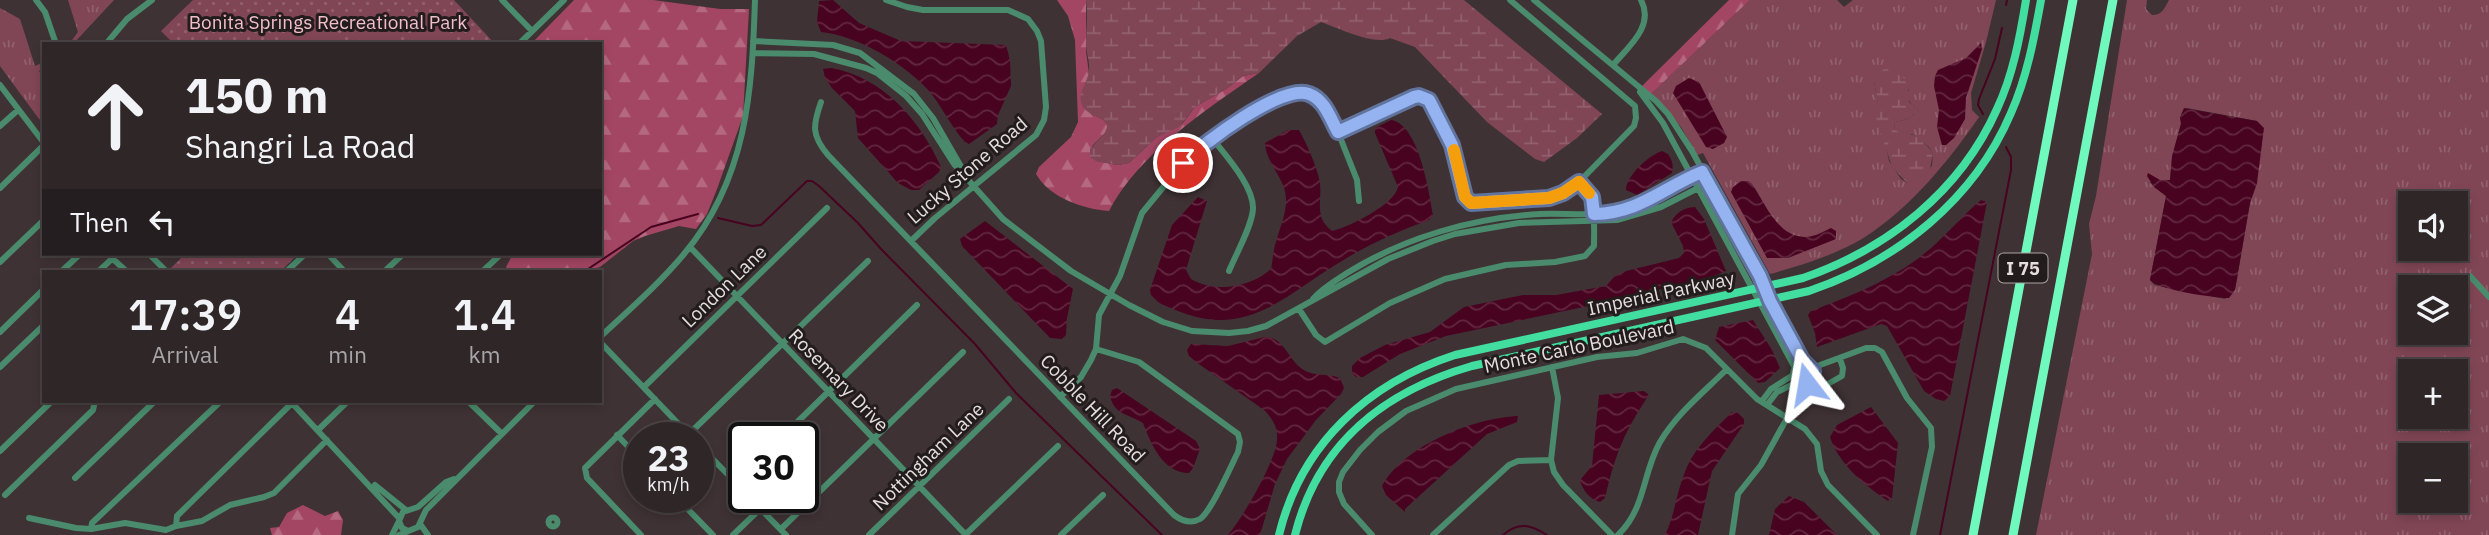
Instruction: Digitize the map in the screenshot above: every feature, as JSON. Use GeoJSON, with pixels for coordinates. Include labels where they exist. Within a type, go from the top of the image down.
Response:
{"type":"FeatureCollection","features":[{"type":"Feature","properties":{"kind":"highway","name":"I 75"},"geometry":{"type":"LineString","coordinates":[[1973,535],[2073,0]]}},
{"type":"Feature","properties":{"kind":"highway","name":"I 75"},"geometry":{"type":"LineString","coordinates":[[2013,535],[2113,0]]}},
{"type":"Feature","properties":{"kind":"main road","name":"Imperial Parkway"},"geometry":{"type":"LineString","coordinates":[[1279,535],[1295,490],[1321,445],[1367,398],[1423,365],[1455,355],[1803,278],[1868,250],[1914,217],[1952,180],[1969,158],[1997,110],[2014,62],[2026,0]]}},
{"type":"Feature","properties":{"kind":"main road","name":"Imperial Parkway"},"geometry":{"type":"LineString","coordinates":[[1295,535],[1312,489],[1329,460],[1352,432],[1379,408],[1410,388],[1440,375],[1495,360],[1770,301],[1828,285],[1878,261],[1923,229],[1961,191],[1995,145],[2010,116],[2028,66],[2041,0]]}},
{"type":"Feature","properties":{"kind":"street"},"geometry":{"type":"LineString","coordinates":[[36,0],[45,12],[55,42]]}},
{"type":"Feature","properties":{"kind":"street"},"geometry":{"type":"LineString","coordinates":[[108,42],[127,19],[152,0]]}},
{"type":"Feature","properties":{"kind":"street"},"geometry":{"type":"LineString","coordinates":[[502,0],[532,31]]}},
{"type":"Feature","properties":{"kind":"street"},"geometry":{"type":"LineString","coordinates":[[521,42],[564,0]]}},
{"type":"Feature","properties":{"kind":"street"},"geometry":{"type":"LineString","coordinates":[[602,338],[690,247],[721,195],[748,111],[755,0]]}},
{"type":"Feature","properties":{"kind":"street","name":"Lucky Stone Road"},"geometry":{"type":"LineString","coordinates":[[886,0],[907,8],[923,10],[1013,11],[1028,19],[1038,31],[1041,41],[1046,107],[1044,120],[1032,139],[935,218],[911,241]]}},
{"type":"Feature","properties":{"kind":"street"},"geometry":{"type":"LineString","coordinates":[[1338,132],[1414,97],[1424,97],[1433,106],[1448,136],[1467,201],[1475,203],[1488,200],[1549,198],[1563,193],[1579,182],[1631,130],[1636,118],[1635,106],[1510,0]]}},
{"type":"Feature","properties":{"kind":"street"},"geometry":{"type":"LineString","coordinates":[[1534,0],[1628,77],[1668,114],[1692,151],[1804,364],[1812,368],[1866,348],[1875,348],[1882,352],[1907,398],[1931,428],[1932,447],[1913,535]]}},
{"type":"Feature","properties":{"kind":"street"},"geometry":{"type":"LineString","coordinates":[[1613,65],[1643,30],[1646,13],[1641,0]]}},
{"type":"Feature","properties":{"kind":"street"},"geometry":{"type":"LineString","coordinates":[[754,41],[839,46],[855,51],[914,94],[933,118],[973,186],[999,215],[1024,237],[1071,271],[1109,293],[1163,322],[1192,331],[1248,331],[1265,326],[1388,259],[1455,234],[1519,223],[1617,220],[1667,203],[1708,183]]}},
{"type":"Feature","properties":{"kind":"street"},"geometry":{"type":"LineString","coordinates":[[835,58],[839,46]]}},
{"type":"Feature","properties":{"kind":"street"},"geometry":{"type":"LineString","coordinates":[[850,64],[855,51]]}},
{"type":"Feature","properties":{"kind":"street"},"geometry":{"type":"LineString","coordinates":[[753,53],[814,54],[835,58],[877,73],[906,96],[934,131],[954,164],[965,175]]}},
{"type":"Feature","properties":{"kind":"street"},"geometry":{"type":"LineString","coordinates":[[1628,77],[1663,123],[1754,289],[1798,382]]}},
{"type":"Feature","properties":{"kind":"street"},"geometry":{"type":"LineString","coordinates":[[0,85],[42,141]]}},
{"type":"Feature","properties":{"kind":"street"},"geometry":{"type":"LineString","coordinates":[[1060,397],[1084,372],[1096,349],[1099,315],[1120,276],[1144,210],[1183,163],[1212,138],[1281,97],[1299,92],[1309,93],[1321,102],[1338,132],[1357,180],[1359,201]]}},
{"type":"Feature","properties":{"kind":"street","name":"Cobble Hill Road"},"geometry":{"type":"LineString","coordinates":[[821,102],[814,128],[824,149],[1174,515],[1182,521],[1191,522],[1205,514],[1238,452],[1238,434],[1139,362],[1096,349]]}},
{"type":"Feature","properties":{"kind":"street"},"geometry":{"type":"LineString","coordinates":[[0,126],[18,110]]}},
{"type":"Feature","properties":{"kind":"street"},"geometry":{"type":"LineString","coordinates":[[1212,138],[1236,170],[1252,202],[1252,217],[1229,271]]}},
{"type":"Feature","properties":{"kind":"street"},"geometry":{"type":"LineString","coordinates":[[0,188],[42,146]]}},
{"type":"Feature","properties":{"kind":"street"},"geometry":{"type":"LineString","coordinates":[[1312,300],[1330,284],[1372,259],[1445,230],[1509,217],[1626,210],[1643,204],[1702,172]]}},
{"type":"Feature","properties":{"kind":"street"},"geometry":{"type":"LineString","coordinates":[[1299,309],[1320,340],[1329,340],[1390,303],[1445,279],[1506,265],[1555,262],[1586,256],[1594,246],[1594,214],[1592,197],[1579,182]]}},
{"type":"Feature","properties":{"kind":"street"},"geometry":{"type":"LineString","coordinates":[[1675,185],[1681,195]]}},
{"type":"Feature","properties":{"kind":"street"},"geometry":{"type":"LineString","coordinates":[[1661,192],[1667,203]]}},
{"type":"Feature","properties":{"kind":"street","name":"London Lane"},"geometry":{"type":"LineString","coordinates":[[644,387],[827,208]]}},
{"type":"Feature","properties":{"kind":"street"},"geometry":{"type":"LineString","coordinates":[[0,262],[42,222]]}},
{"type":"Feature","properties":{"kind":"street","name":"Rosemary Drive"},"geometry":{"type":"LineString","coordinates":[[690,247],[965,535]]}},
{"type":"Feature","properties":{"kind":"street"},"geometry":{"type":"LineString","coordinates":[[63,270],[78,256]]}},
{"type":"Feature","properties":{"kind":"street"},"geometry":{"type":"LineString","coordinates":[[100,270],[114,256]]}},
{"type":"Feature","properties":{"kind":"street"},"geometry":{"type":"LineString","coordinates":[[151,256],[165,270]]}},
{"type":"Feature","properties":{"kind":"street"},"geometry":{"type":"LineString","coordinates":[[288,270],[303,256]]}},
{"type":"Feature","properties":{"kind":"street"},"geometry":{"type":"LineString","coordinates":[[330,256],[343,270]]}},
{"type":"Feature","properties":{"kind":"street"},"geometry":{"type":"LineString","coordinates":[[386,270],[401,256]]}},
{"type":"Feature","properties":{"kind":"street"},"geometry":{"type":"LineString","coordinates":[[483,270],[498,256]]}},
{"type":"Feature","properties":{"kind":"street"},"geometry":{"type":"LineString","coordinates":[[705,422],[868,261]]}},
{"type":"Feature","properties":{"kind":"street"},"geometry":{"type":"LineString","coordinates":[[2470,276],[2489,297]]}},
{"type":"Feature","properties":{"kind":"street"},"geometry":{"type":"LineString","coordinates":[[0,332],[42,291]]}},
{"type":"Feature","properties":{"kind":"street"},"geometry":{"type":"LineString","coordinates":[[797,422],[917,305]]}},
{"type":"Feature","properties":{"kind":"street"},"geometry":{"type":"LineString","coordinates":[[0,367],[42,327]]}},
{"type":"Feature","properties":{"kind":"street","name":"Monte Carlo Boulevard"},"geometry":{"type":"LineString","coordinates":[[1372,535],[1344,504],[1338,487],[1343,472],[1369,440],[1406,411],[1456,389],[1602,356],[1637,354],[1683,340],[1706,348],[1764,403],[1805,429],[1817,444],[1821,471],[1828,485],[1877,535]]}},
{"type":"Feature","properties":{"kind":"street"},"geometry":{"type":"LineString","coordinates":[[602,342],[677,422]]}},
{"type":"Feature","properties":{"kind":"street"},"geometry":{"type":"LineString","coordinates":[[780,529],[963,352]]}},
{"type":"Feature","properties":{"kind":"street"},"geometry":{"type":"LineString","coordinates":[[1732,535],[1738,494],[1761,465],[1798,400],[1842,376],[1844,371],[1840,359]]}},
{"type":"Feature","properties":{"kind":"street"},"geometry":{"type":"LineString","coordinates":[[1764,403],[1771,389],[1804,364]]}},
{"type":"Feature","properties":{"kind":"street"},"geometry":{"type":"LineString","coordinates":[[1552,367],[1558,398],[1551,460],[1558,479],[1612,535]]}},
{"type":"Feature","properties":{"kind":"street"},"geometry":{"type":"LineString","coordinates":[[1764,403],[1777,392],[1798,382],[1809,382],[1813,377],[1812,368]]}},
{"type":"Feature","properties":{"kind":"street"},"geometry":{"type":"LineString","coordinates":[[1618,535],[1637,512],[1648,471],[1665,434],[1679,415],[1727,369]]}},
{"type":"Feature","properties":{"kind":"street"},"geometry":{"type":"LineString","coordinates":[[641,535],[593,485],[585,473],[588,464],[655,399]]}},
{"type":"Feature","properties":{"kind":"street","name":"Nottingham Lane"},"geometry":{"type":"LineString","coordinates":[[869,535],[1009,399]]}},
{"type":"Feature","properties":{"kind":"street"},"geometry":{"type":"LineString","coordinates":[[0,451],[50,403]]}},
{"type":"Feature","properties":{"kind":"street"},"geometry":{"type":"LineString","coordinates":[[5,495],[93,410],[95,403]]}},
{"type":"Feature","properties":{"kind":"street"},"geometry":{"type":"LineString","coordinates":[[75,478],[153,403]]}},
{"type":"Feature","properties":{"kind":"street"},"geometry":{"type":"LineString","coordinates":[[91,529],[92,523],[219,403]]}},
{"type":"Feature","properties":{"kind":"street"},"geometry":{"type":"LineString","coordinates":[[176,526],[177,516],[290,403]]}},
{"type":"Feature","properties":{"kind":"street"},"geometry":{"type":"LineString","coordinates":[[292,403],[358,472],[399,520],[402,528],[412,532]]}},
{"type":"Feature","properties":{"kind":"street"},"geometry":{"type":"LineString","coordinates":[[318,430],[346,403]]}},
{"type":"Feature","properties":{"kind":"street"},"geometry":{"type":"LineString","coordinates":[[470,403],[501,433]]}},
{"type":"Feature","properties":{"kind":"street"},"geometry":{"type":"LineString","coordinates":[[399,535],[412,532],[426,510],[454,480],[533,403]]}},
{"type":"Feature","properties":{"kind":"street"},"geometry":{"type":"LineString","coordinates":[[617,435],[623,441]]}},
{"type":"Feature","properties":{"kind":"street"},"geometry":{"type":"LineString","coordinates":[[29,518],[91,529],[130,523],[162,531],[202,521],[230,505],[274,492],[327,440]]}},
{"type":"Feature","properties":{"kind":"street"},"geometry":{"type":"LineString","coordinates":[[965,535],[1058,446]]}},
{"type":"Feature","properties":{"kind":"street"},"geometry":{"type":"LineString","coordinates":[[714,460],[728,475]]}},
{"type":"Feature","properties":{"kind":"street"},"geometry":{"type":"LineString","coordinates":[[1433,535],[1508,465],[1518,461],[1551,460]]}},
{"type":"Feature","properties":{"kind":"street"},"geometry":{"type":"LineString","coordinates":[[358,472],[408,510],[418,514],[428,535]]}},
{"type":"Feature","properties":{"kind":"street"},"geometry":{"type":"LineString","coordinates":[[392,535],[399,520],[408,510],[418,507],[446,482],[454,480]]}},
{"type":"Feature","properties":{"kind":"street"},"geometry":{"type":"LineString","coordinates":[[1061,535],[1102,495]]}},
{"type":"Feature","properties":{"kind":"street"},"geometry":{"type":"LineString","coordinates":[[692,513],[713,535]]}},
{"type":"Feature","properties":{"kind":"street"},"geometry":{"type":"LineString","coordinates":[[733,535],[757,513]]}},
{"type":"Feature","properties":{"kind":"street"},"geometry":{"type":"LineString","coordinates":[[765,513],[786,535]]}},
{"type":"Feature","properties":{"kind":"street"},"geometry":{"type":"LineString","coordinates":[[100,517],[105,525]]}},
{"type":"Feature","properties":{"kind":"street"},"geometry":{"type":"LineString","coordinates":[[548,535],[553,526]]}},
{"type":"Feature","properties":{"kind":"green space"},"geometry":{"type":"Polygon","coordinates":[[[68,0],[114,0],[75,42],[70,42],[78,32],[68,0]]]}},
{"type":"Feature","properties":{"kind":"green space","name":"Bonita Springs Recreational Park"},"geometry":{"type":"Polygon","coordinates":[[[193,0],[454,0],[493,42],[172,42],[161,31],[193,0]]]}},
{"type":"Feature","properties":{"kind":"green space"},"geometry":{"type":"Polygon","coordinates":[[[574,0],[653,0],[720,9],[749,9],[743,116],[707,214],[696,229],[679,226],[645,236],[633,241],[600,267],[589,270],[508,270],[506,267],[512,256],[602,256],[602,42],[533,42],[574,0]]]}},
{"type":"Feature","properties":{"kind":"green space"},"geometry":{"type":"Polygon","coordinates":[[[1057,0],[1086,0],[1089,74],[1081,96],[1091,114],[1104,120],[1108,126],[1092,146],[1096,161],[1118,165],[1129,163],[1157,137],[1182,124],[1195,107],[1243,76],[1259,73],[1196,117],[1155,152],[1137,170],[1109,211],[1089,208],[1058,196],[1036,174],[1039,167],[1071,137],[1078,122],[1075,40],[1068,16],[1057,0]]]}},
{"type":"Feature","properties":{"kind":"green space"},"geometry":{"type":"Polygon","coordinates":[[[1086,0],[1464,0],[1602,114],[1577,138],[1544,162],[1535,159],[1487,122],[1415,47],[1390,38],[1366,38],[1321,22],[1297,36],[1259,73],[1243,76],[1195,107],[1179,127],[1157,137],[1129,163],[1118,165],[1096,161],[1090,157],[1090,149],[1108,126],[1086,110],[1081,102],[1081,93],[1089,70],[1086,0]]]}},
{"type":"Feature","properties":{"kind":"green space"},"geometry":{"type":"Polygon","coordinates":[[[1729,0],[1750,0],[1651,94],[1642,86],[1729,0]]]}},
{"type":"Feature","properties":{"kind":"green space"},"geometry":{"type":"Polygon","coordinates":[[[1750,0],[1837,0],[1844,7],[1853,0],[1996,0],[1971,93],[1972,110],[1979,117],[1955,151],[1913,198],[1865,237],[1831,254],[1770,274],[1703,153],[1697,155],[1681,127],[1651,94],[1750,0]],[[1874,82],[1878,102],[1876,115],[1889,161],[1901,179],[1913,183],[1932,166],[1933,153],[1912,134],[1899,134],[1894,129],[1895,122],[1908,119],[1919,110],[1908,99],[1909,89],[1874,82]]]}},
{"type":"Feature","properties":{"kind":"green space"},"geometry":{"type":"Polygon","coordinates":[[[2127,0],[2147,0],[2146,9],[2155,15],[2164,9],[2169,0],[2489,0],[2489,535],[2036,535],[2092,254],[2089,224],[2096,196],[2127,0]],[[2187,108],[2180,117],[2170,180],[2149,182],[2166,196],[2150,280],[2154,285],[2225,299],[2235,290],[2250,203],[2257,183],[2257,121],[2187,108]]]}},
{"type":"Feature","properties":{"kind":"green space"},"geometry":{"type":"Polygon","coordinates":[[[0,8],[20,19],[35,66],[42,63],[42,69],[39,71],[42,76],[42,121],[39,119],[0,66],[0,8]]]}},
{"type":"Feature","properties":{"kind":"green space"},"geometry":{"type":"Polygon","coordinates":[[[375,8],[392,12],[408,24],[390,42],[361,42],[344,23],[357,13],[375,8]]]}},
{"type":"Feature","properties":{"kind":"green space"},"geometry":{"type":"Polygon","coordinates":[[[321,15],[347,42],[286,42],[286,29],[292,23],[321,15]]]}},
{"type":"Feature","properties":{"kind":"green space"},"geometry":{"type":"Polygon","coordinates":[[[427,20],[448,36],[448,42],[403,42],[427,20]]]}},
{"type":"Feature","properties":{"kind":"green space"},"geometry":{"type":"Polygon","coordinates":[[[1886,68],[1893,68],[1908,82],[1909,102],[1919,110],[1908,119],[1895,122],[1894,129],[1916,137],[1933,153],[1929,175],[1913,183],[1907,183],[1892,167],[1875,115],[1878,102],[1875,75],[1886,68]]]}},
{"type":"Feature","properties":{"kind":"green space"},"geometry":{"type":"Polygon","coordinates":[[[183,256],[296,256],[282,270],[170,269],[183,256]]]}},
{"type":"Feature","properties":{"kind":"green space"},"geometry":{"type":"Polygon","coordinates":[[[303,505],[325,516],[338,511],[343,520],[341,535],[272,535],[270,528],[279,527],[287,513],[303,505]]]}},
{"type":"Feature","properties":{"kind":"water"},"geometry":{"type":"Polygon","coordinates":[[[833,0],[859,23],[901,41],[1006,45],[1010,60],[1011,86],[998,115],[997,124],[969,144],[965,142],[930,92],[908,71],[866,45],[821,32],[817,22],[819,1],[833,0]]]}},
{"type":"Feature","properties":{"kind":"water"},"geometry":{"type":"Polygon","coordinates":[[[1981,43],[1982,49],[1966,98],[1965,119],[1954,138],[1942,145],[1937,127],[1939,110],[1934,86],[1935,76],[1938,70],[1966,58],[1981,43]]]}},
{"type":"Feature","properties":{"kind":"water"},"geometry":{"type":"Polygon","coordinates":[[[831,68],[867,81],[898,103],[911,117],[941,167],[919,190],[911,190],[898,183],[858,138],[855,111],[825,78],[823,69],[831,68]]]}},
{"type":"Feature","properties":{"kind":"water"},"geometry":{"type":"Polygon","coordinates":[[[1689,78],[1699,82],[1727,137],[1724,143],[1713,149],[1706,147],[1673,93],[1676,86],[1689,78]]]}},
{"type":"Feature","properties":{"kind":"water"},"geometry":{"type":"Polygon","coordinates":[[[2184,108],[2257,121],[2264,128],[2257,183],[2250,203],[2235,290],[2229,298],[2174,290],[2150,280],[2166,196],[2154,187],[2147,176],[2148,173],[2160,180],[2170,180],[2172,156],[2184,108]]]}},
{"type":"Feature","properties":{"kind":"water"},"geometry":{"type":"Polygon","coordinates":[[[1391,120],[1401,124],[1416,146],[1433,215],[1429,220],[1359,251],[1280,301],[1250,315],[1233,319],[1201,318],[1159,303],[1151,295],[1150,290],[1172,225],[1198,197],[1207,201],[1186,270],[1191,279],[1211,286],[1232,286],[1253,281],[1271,269],[1286,195],[1267,154],[1265,143],[1288,130],[1299,130],[1310,154],[1319,178],[1320,213],[1332,231],[1380,208],[1395,194],[1398,187],[1375,133],[1375,128],[1391,120]]]}},
{"type":"Feature","properties":{"kind":"water"},"geometry":{"type":"Polygon","coordinates":[[[1662,151],[1671,158],[1672,173],[1637,195],[1626,190],[1639,167],[1662,151]]]}},
{"type":"Feature","properties":{"kind":"water"},"geometry":{"type":"Polygon","coordinates":[[[1741,181],[1752,184],[1776,222],[1793,235],[1816,235],[1831,228],[1836,231],[1836,239],[1788,258],[1767,258],[1731,192],[1741,181]]]}},
{"type":"Feature","properties":{"kind":"water"},"geometry":{"type":"Polygon","coordinates":[[[1981,200],[1987,202],[1950,396],[1944,401],[1924,391],[1887,326],[1881,324],[1817,347],[1808,315],[1811,311],[1888,278],[1917,260],[1981,200]]]}},
{"type":"Feature","properties":{"kind":"water"},"geometry":{"type":"Polygon","coordinates":[[[1695,207],[1704,219],[1726,271],[1612,301],[1446,336],[1400,354],[1363,377],[1356,377],[1352,373],[1352,366],[1360,358],[1385,345],[1430,332],[1464,307],[1523,295],[1556,295],[1606,286],[1614,277],[1626,271],[1679,258],[1684,253],[1683,246],[1671,222],[1681,211],[1695,207]]]}},
{"type":"Feature","properties":{"kind":"water"},"geometry":{"type":"Polygon","coordinates":[[[985,221],[1073,289],[1066,335],[1062,339],[1050,338],[962,246],[960,239],[985,221]]]}},
{"type":"Feature","properties":{"kind":"water"},"geometry":{"type":"Polygon","coordinates":[[[1753,320],[1780,368],[1765,382],[1758,383],[1715,340],[1719,327],[1753,320]]]}},
{"type":"Feature","properties":{"kind":"water"},"geometry":{"type":"Polygon","coordinates":[[[1265,337],[1277,340],[1302,369],[1340,378],[1344,388],[1287,459],[1275,484],[1260,535],[1228,535],[1250,503],[1265,474],[1275,448],[1277,431],[1264,410],[1196,362],[1187,350],[1191,344],[1228,346],[1265,337]]]}},
{"type":"Feature","properties":{"kind":"water"},"geometry":{"type":"Polygon","coordinates":[[[1117,388],[1196,441],[1200,449],[1189,473],[1180,472],[1165,463],[1154,448],[1143,423],[1115,407],[1110,396],[1112,390],[1117,388]]]}},
{"type":"Feature","properties":{"kind":"water"},"geometry":{"type":"Polygon","coordinates":[[[1644,391],[1649,395],[1621,444],[1605,498],[1600,502],[1596,501],[1587,494],[1580,480],[1592,466],[1599,395],[1644,391]]]}},
{"type":"Feature","properties":{"kind":"water"},"geometry":{"type":"Polygon","coordinates":[[[1871,407],[1898,443],[1892,498],[1888,501],[1853,473],[1839,456],[1830,437],[1837,425],[1871,407]]]}},
{"type":"Feature","properties":{"kind":"water"},"geometry":{"type":"Polygon","coordinates":[[[1732,412],[1738,413],[1744,419],[1744,424],[1712,471],[1698,535],[1665,535],[1689,463],[1705,440],[1732,412]]]}},
{"type":"Feature","properties":{"kind":"water"},"geometry":{"type":"Polygon","coordinates":[[[1518,416],[1517,422],[1487,434],[1405,509],[1405,512],[1386,495],[1382,486],[1393,471],[1423,446],[1461,428],[1518,416]]]}},
{"type":"Feature","properties":{"kind":"water"},"geometry":{"type":"Polygon","coordinates":[[[1789,496],[1804,502],[1837,535],[1769,535],[1775,509],[1789,496]]]}},
{"type":"Feature","properties":{"kind":"waterway"},"geometry":{"type":"LineString","coordinates":[[2006,5],[2007,0]]}},
{"type":"Feature","properties":{"kind":"waterway"},"geometry":{"type":"LineString","coordinates":[[1983,114],[1978,105],[1979,99],[1995,59],[2002,28]]}},
{"type":"Feature","properties":{"kind":"waterway"},"geometry":{"type":"LineString","coordinates":[[1940,535],[2011,170],[2011,157],[2006,147]]}},
{"type":"Feature","properties":{"kind":"waterway"},"geometry":{"type":"LineString","coordinates":[[718,218],[752,226],[761,225],[807,181],[812,181],[858,223],[975,344],[1016,393],[1162,535]]}},
{"type":"Feature","properties":{"kind":"waterway"},"geometry":{"type":"LineString","coordinates":[[586,270],[651,227],[698,214]]}},
{"type":"Feature","properties":{"kind":"waterway"},"geometry":{"type":"LineString","coordinates":[[1503,535],[1520,526],[1536,529],[1547,535]]}},
{"type":"Feature","properties":{"kind":"slow traffic"},"geometry":{"type":"LineString","coordinates":[[1454,150],[1465,197],[1471,203],[1549,198],[1563,193],[1579,182],[1589,193]]}},
{"type":"Feature","properties":{"kind":"route"},"geometry":{"type":"LineString","coordinates":[[1183,163],[1203,144],[1231,125],[1281,97],[1304,92],[1321,102],[1338,132],[1414,97],[1429,100],[1455,152],[1465,197],[1471,203],[1549,198],[1563,193],[1579,182],[1592,197],[1594,214],[1605,214],[1643,204],[1702,172],[1760,276],[1770,301],[1804,364],[1810,366],[1813,371],[1813,377],[1807,384]]}}]}
